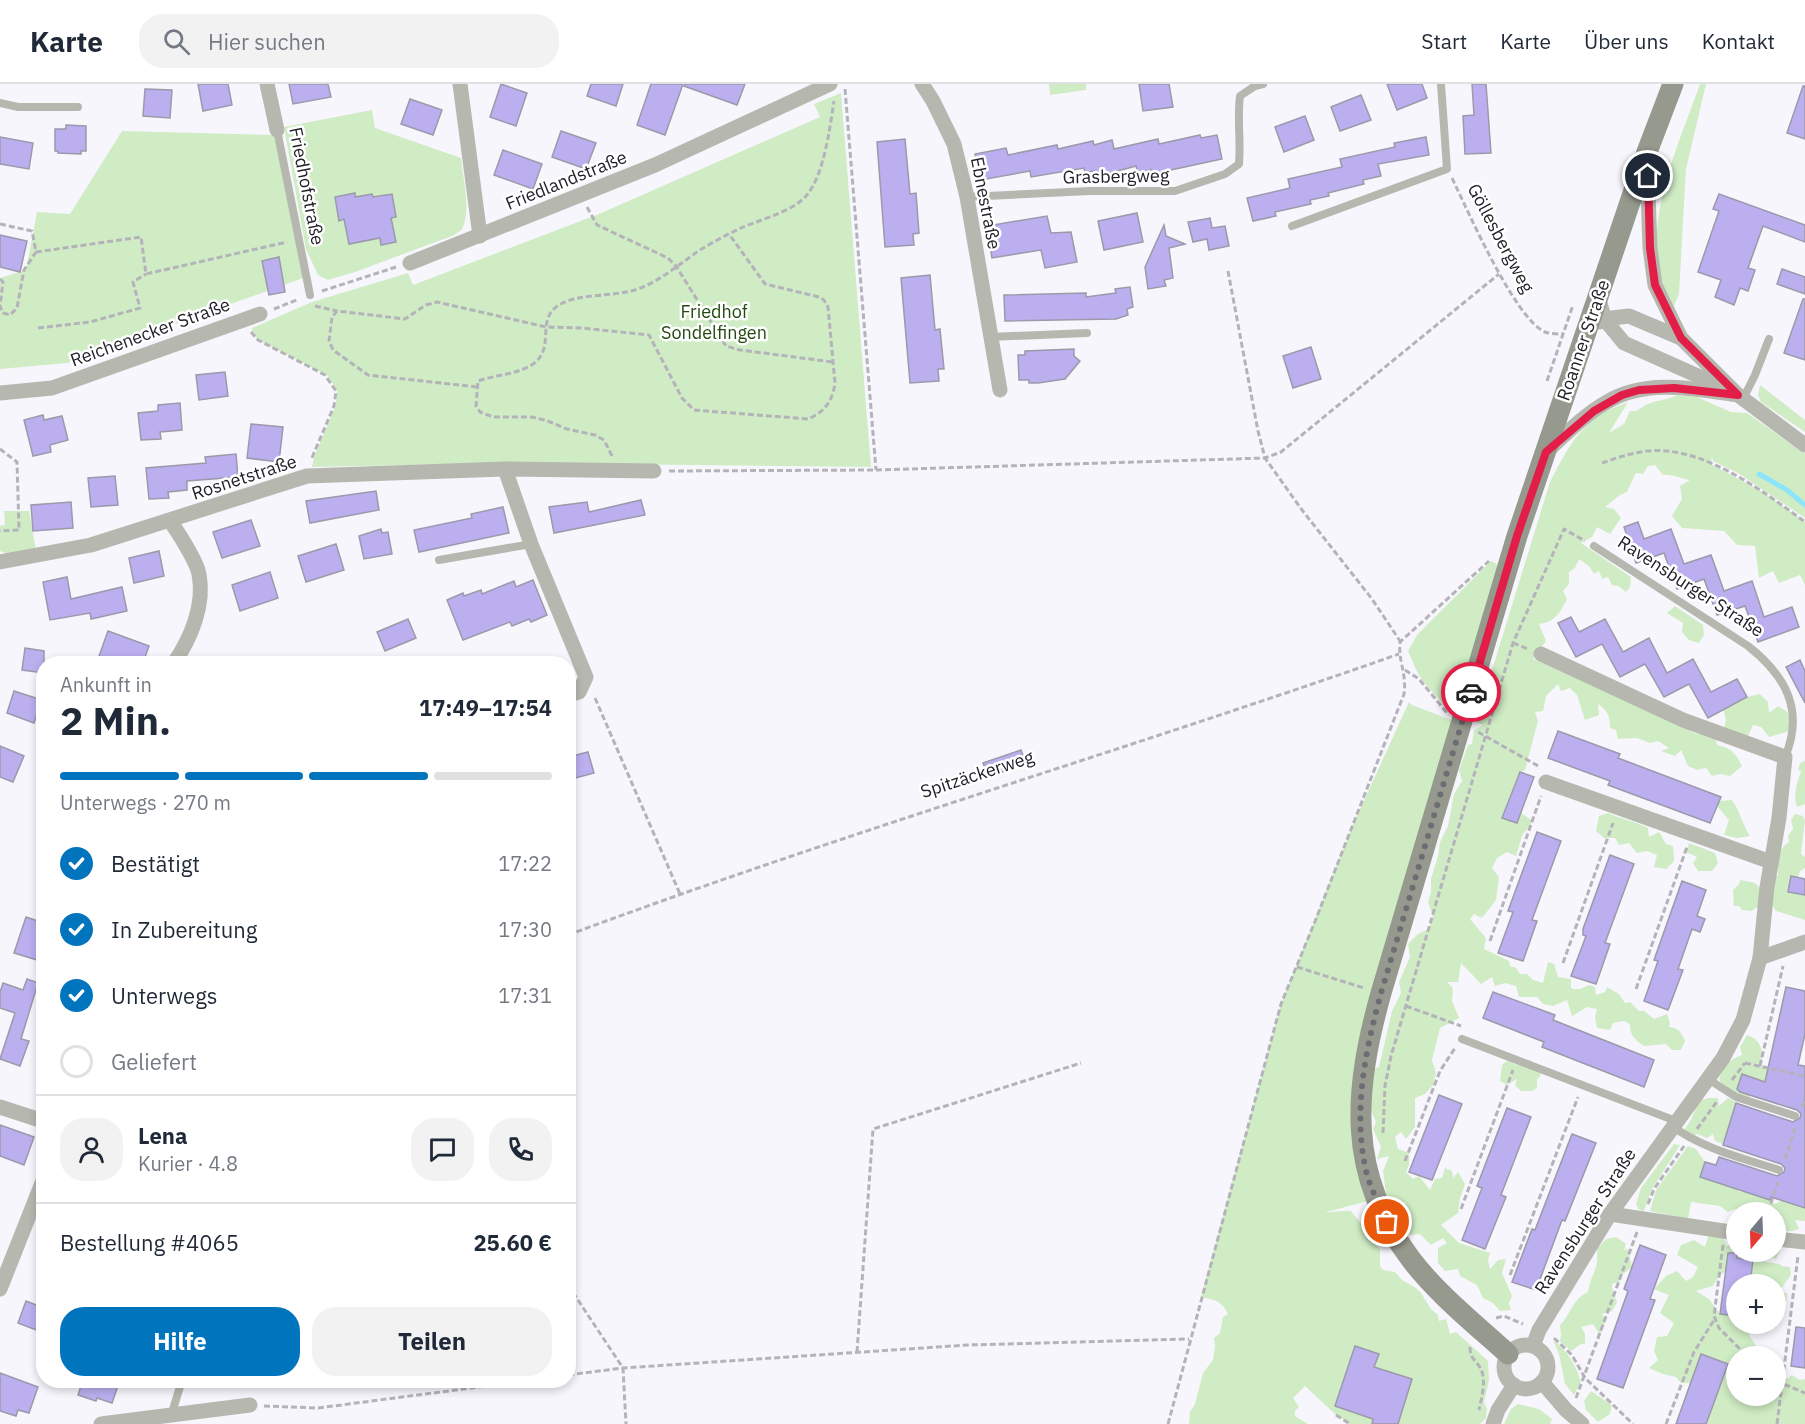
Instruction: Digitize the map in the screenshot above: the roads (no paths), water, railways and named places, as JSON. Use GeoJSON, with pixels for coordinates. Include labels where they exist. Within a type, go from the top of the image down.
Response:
{"type":"FeatureCollection","features":[{"type":"Feature","properties":{"kind":"street","name":"Friedhofstraße"},"geometry":{"type":"LineString","coordinates":[[267,84],[277,130]]}},
{"type":"Feature","properties":{"kind":"street"},"geometry":{"type":"LineString","coordinates":[[460,84],[480,236]]}},
{"type":"Feature","properties":{"kind":"street","name":"Ebnestraße"},"geometry":{"type":"LineString","coordinates":[[922,84],[954,144],[967,197],[1000,390]]}},
{"type":"Feature","properties":{"kind":"street","name":"Roanner Straße"},"geometry":{"type":"LineString","coordinates":[[1508,1354],[1427,1278],[1411,1259],[1387,1222],[1368,1176],[1363,1149],[1361,1092],[1367,1051],[1381,993],[1517,536],[1647,152],[1673,84]]}},
{"type":"Feature","properties":{"kind":"street","name":"Friedlandstraße"},"geometry":{"type":"LineString","coordinates":[[410,263],[656,165],[833,90]]}},
{"type":"Feature","properties":{"kind":"street"},"geometry":{"type":"LineString","coordinates":[[1647,152],[1650,248],[1655,285],[1681,338],[1741,397],[1805,445]]}},
{"type":"Feature","properties":{"kind":"street"},"geometry":{"type":"LineString","coordinates":[[1598,296],[1605,320],[1624,343],[1697,374],[1741,397]]}},
{"type":"Feature","properties":{"kind":"street","name":"Reichenecker Straße"},"geometry":{"type":"LineString","coordinates":[[0,393],[52,388],[260,314]]}},
{"type":"Feature","properties":{"kind":"street"},"geometry":{"type":"LineString","coordinates":[[1586,330],[1605,320],[1629,316],[1681,338]]}},
{"type":"Feature","properties":{"kind":"street"},"geometry":{"type":"LineString","coordinates":[[1546,452],[1594,411],[1622,395],[1639,390],[1674,388],[1741,397]]}},
{"type":"Feature","properties":{"kind":"street"},"geometry":{"type":"LineString","coordinates":[[506,469],[531,544],[586,677],[579,692],[576,693]]}},
{"type":"Feature","properties":{"kind":"street","name":"Rosnetstraße"},"geometry":{"type":"LineString","coordinates":[[0,562],[91,545],[307,476],[506,469],[654,471]]}},
{"type":"Feature","properties":{"kind":"street"},"geometry":{"type":"LineString","coordinates":[[170,521],[199,573],[201,599],[192,630],[178,656]]}},
{"type":"Feature","properties":{"kind":"street"},"geometry":{"type":"LineString","coordinates":[[1541,654],[1683,720],[1785,757]]}},
{"type":"Feature","properties":{"kind":"street","name":"Ravensburger Straße"},"geometry":{"type":"LineString","coordinates":[[1533,1346],[1539,1330],[1610,1214],[1723,1058],[1743,1020],[1760,958],[1766,894],[1781,801],[1785,757]]}},
{"type":"Feature","properties":{"kind":"street"},"geometry":{"type":"LineString","coordinates":[[1546,782],[1771,861]]}},
{"type":"Feature","properties":{"kind":"street"},"geometry":{"type":"LineString","coordinates":[[1760,958],[1805,942]]}},
{"type":"Feature","properties":{"kind":"street"},"geometry":{"type":"LineString","coordinates":[[0,1107],[36,1119]]}},
{"type":"Feature","properties":{"kind":"street"},"geometry":{"type":"LineString","coordinates":[[0,1289],[36,1198]]}},
{"type":"Feature","properties":{"kind":"street"},"geometry":{"type":"LineString","coordinates":[[1610,1214],[1726,1231]]}},
{"type":"Feature","properties":{"kind":"street"},"geometry":{"type":"LineString","coordinates":[[1786,1240],[1802,1242]]}},
{"type":"Feature","properties":{"kind":"street"},"geometry":{"type":"LineString","coordinates":[[1519,1346],[1533,1346],[1545,1355],[1548,1362],[1546,1377],[1535,1387],[1528,1389],[1514,1385],[1506,1376],[1505,1359],[1519,1346]]}},
{"type":"Feature","properties":{"kind":"street"},"geometry":{"type":"LineString","coordinates":[[1542,1382],[1566,1410],[1582,1424]]}},
{"type":"Feature","properties":{"kind":"street"},"geometry":{"type":"LineString","coordinates":[[1493,1424],[1498,1410],[1514,1385]]}},
{"type":"Feature","properties":{"kind":"street"},"geometry":{"type":"LineString","coordinates":[[101,1424],[250,1406]]}},
{"type":"Feature","properties":{"kind":"lane","name":"Grasbergweg"},"geometry":{"type":"LineString","coordinates":[[967,197],[1090,191],[1174,191],[1225,174],[1239,164],[1241,142],[1238,108],[1240,96],[1255,86],[1263,84]]}},
{"type":"Feature","properties":{"kind":"lane","name":"Göllesbergweg"},"geometry":{"type":"LineString","coordinates":[[1292,226],[1447,169],[1441,84]]}},
{"type":"Feature","properties":{"kind":"lane"},"geometry":{"type":"LineString","coordinates":[[0,103],[18,107],[78,107]]}},
{"type":"Feature","properties":{"kind":"lane","name":"Friedhofstraße"},"geometry":{"type":"LineString","coordinates":[[277,130],[297,240],[310,295]]}},
{"type":"Feature","properties":{"kind":"lane"},"geometry":{"type":"LineString","coordinates":[[990,337],[1087,333]]}},
{"type":"Feature","properties":{"kind":"lane"},"geometry":{"type":"LineString","coordinates":[[1741,397],[1755,375],[1769,339]]}},
{"type":"Feature","properties":{"kind":"lane"},"geometry":{"type":"LineString","coordinates":[[439,560],[531,544]]}},
{"type":"Feature","properties":{"kind":"lane","name":"Ravensburger Straße"},"geometry":{"type":"LineString","coordinates":[[1594,546],[1766,660],[1785,686],[1793,701],[1797,716],[1795,733],[1785,757]]}},
{"type":"Feature","properties":{"kind":"lane"},"geometry":{"type":"LineString","coordinates":[[1462,1039],[1583,1084],[1674,1124],[1695,1140],[1713,1148],[1779,1170]]}},
{"type":"Feature","properties":{"kind":"lane"},"geometry":{"type":"LineString","coordinates":[[1708,1079],[1736,1097],[1797,1117]]}},
{"type":"Feature","properties":{"kind":"lane"},"geometry":{"type":"LineString","coordinates":[[171,1416],[180,1388]]}},
{"type":"Feature","properties":{"kind":"waterway"},"geometry":{"type":"LineString","coordinates":[[1759,474],[1787,490],[1805,505]]}},
{"type":"Feature","properties":{"kind":"park label","name":"Friedhof Sondelfingen"},"geometry":{"type":"Point","coordinates":[714,321]}}]}
